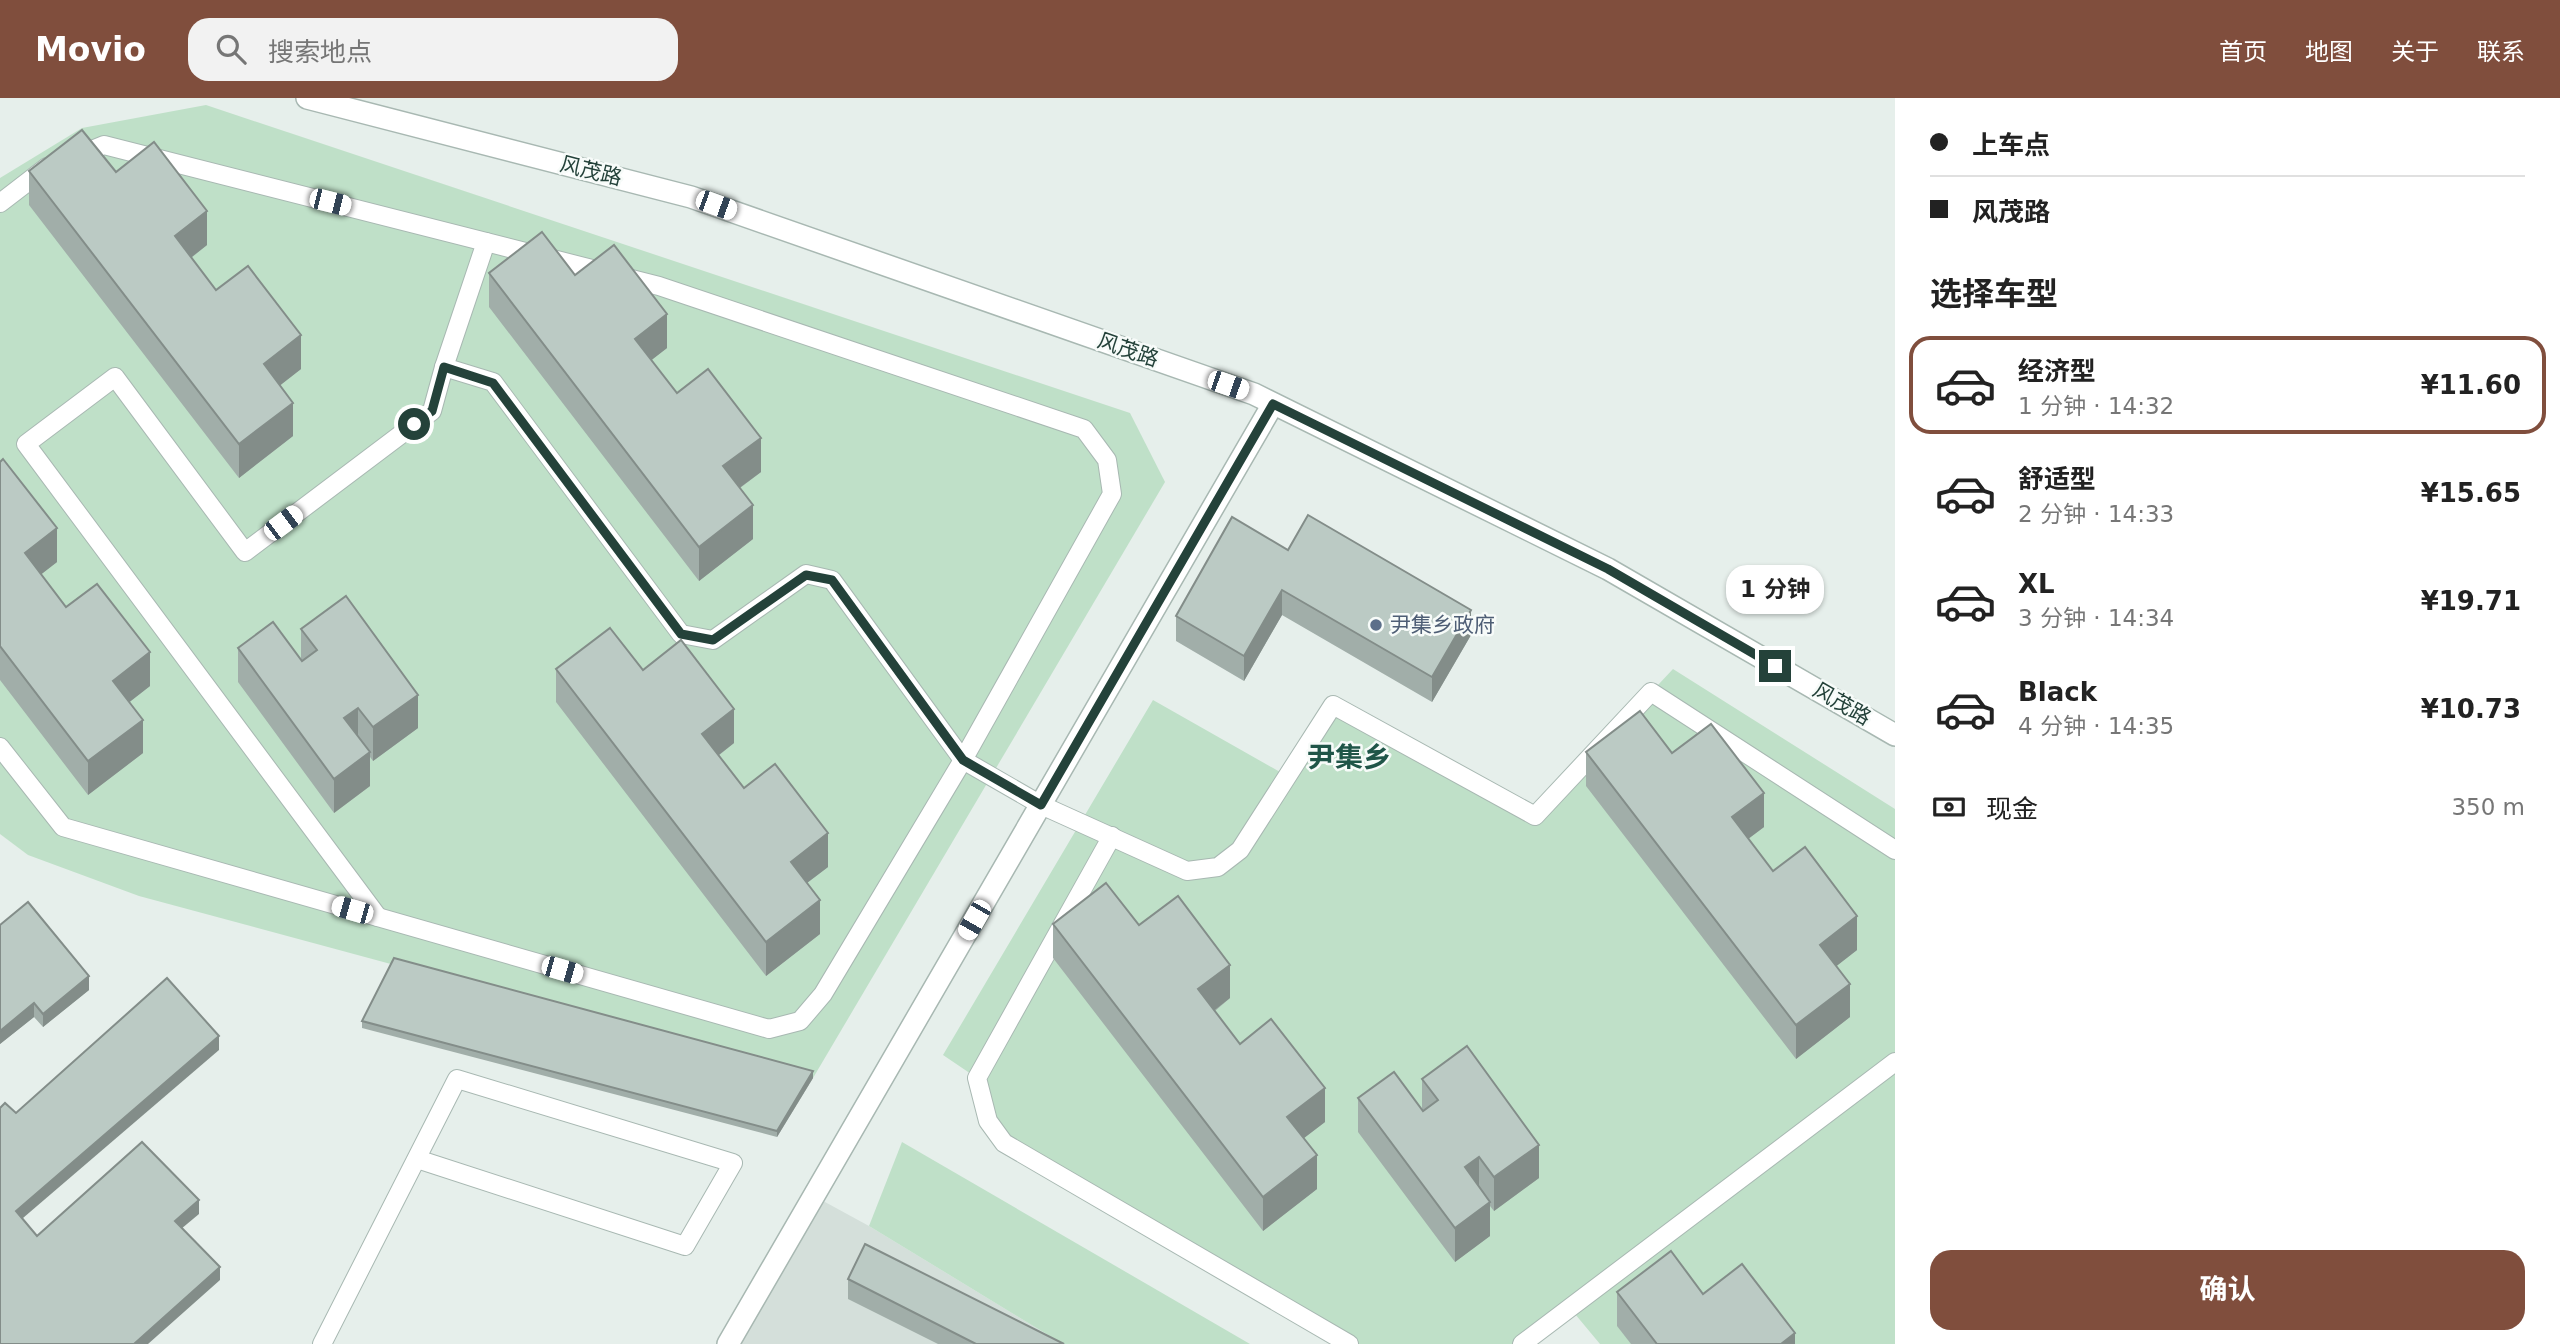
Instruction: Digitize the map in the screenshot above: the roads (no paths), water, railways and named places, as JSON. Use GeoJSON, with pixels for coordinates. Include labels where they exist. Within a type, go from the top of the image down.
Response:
{"type":"FeatureCollection","features":[{"type":"Feature","properties":{"kind":"street","name":"风茂路"},"geometry":{"type":"LineString","coordinates":[[307,98],[691,197],[1254,394],[1608,569],[1895,735]]}},
{"type":"Feature","properties":{"kind":"street"},"geometry":{"type":"LineString","coordinates":[[728,1344],[1273,404]]}},
{"type":"Feature","properties":{"kind":"lane"},"geometry":{"type":"LineString","coordinates":[[0,203],[42,169],[104,145],[659,286],[1084,429],[1107,460],[1112,494],[963,760],[823,994],[800,1021],[769,1029],[62,827],[0,747]]}},
{"type":"Feature","properties":{"kind":"lane"},"geometry":{"type":"LineString","coordinates":[[378,917],[26,444],[115,376],[244,552],[432,411],[486,242]]}},
{"type":"Feature","properties":{"kind":"lane"},"geometry":{"type":"LineString","coordinates":[[444,367],[493,383],[681,634],[713,640],[806,575],[832,580],[963,760],[1041,805],[1187,871],[1218,867],[1240,850],[1333,705],[1535,816],[1651,692],[1895,850]]}},
{"type":"Feature","properties":{"kind":"lane"},"geometry":{"type":"LineString","coordinates":[[1112,836],[977,1078],[988,1121],[1004,1143],[1349,1344]]}},
{"type":"Feature","properties":{"kind":"lane"},"geometry":{"type":"LineString","coordinates":[[1522,1344],[1895,1062]]}},
{"type":"Feature","properties":{"kind":"lane"},"geometry":{"type":"LineString","coordinates":[[322,1344],[457,1079],[733,1163],[685,1246],[417,1159]]}},
{"type":"Feature","properties":{"kind":"place","name":"尹集乡政府"},"geometry":{"type":"Point","coordinates":[1376,625]}},
{"type":"Feature","properties":{"kind":"district","name":"尹集乡"},"geometry":{"type":"Point","coordinates":[1349,757]}}]}
